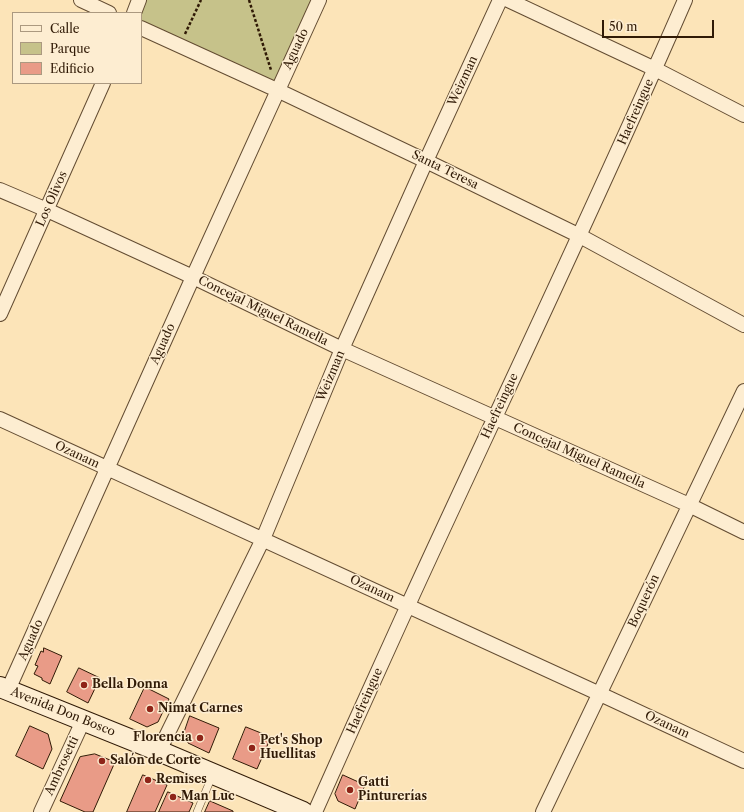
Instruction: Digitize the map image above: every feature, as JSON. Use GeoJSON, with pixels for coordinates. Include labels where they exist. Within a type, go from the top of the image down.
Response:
{"type":"FeatureCollection","features":[{"type":"Feature","properties":{"kind":"main road","name":"Avenida Don Bosco"},"geometry":{"type":"LineString","coordinates":[[4,688],[159,751],[291,810]]}},
{"type":"Feature","properties":{"kind":"street"},"geometry":{"type":"LineString","coordinates":[[81,0],[107,12]]}},
{"type":"Feature","properties":{"kind":"street"},"geometry":{"type":"LineString","coordinates":[[134,12],[139,0]]}},
{"type":"Feature","properties":{"kind":"street","name":"Aguado"},"geometry":{"type":"LineString","coordinates":[[4,688],[108,469],[277,90],[319,0]]}},
{"type":"Feature","properties":{"kind":"street","name":"Weizman"},"geometry":{"type":"LineString","coordinates":[[159,751],[263,539],[342,349],[500,0]]}},
{"type":"Feature","properties":{"kind":"street"},"geometry":{"type":"LineString","coordinates":[[508,0],[655,69],[744,115]]}},
{"type":"Feature","properties":{"kind":"street","name":"Haefreingue"},"geometry":{"type":"LineString","coordinates":[[315,812],[408,605],[580,236],[685,0]]}},
{"type":"Feature","properties":{"kind":"street","name":"Santa Teresa"},"geometry":{"type":"LineString","coordinates":[[142,28],[277,90],[580,236],[744,325]]}},
{"type":"Feature","properties":{"kind":"street","name":"Los Olivos"},"geometry":{"type":"LineString","coordinates":[[0,314],[103,84]]}},
{"type":"Feature","properties":{"kind":"street","name":"Concejal Miguel Ramella"},"geometry":{"type":"LineString","coordinates":[[0,190],[193,277],[342,349],[689,505],[744,532]]}},
{"type":"Feature","properties":{"kind":"street","name":"Boquerón"},"geometry":{"type":"LineString","coordinates":[[543,812],[744,391]]}},
{"type":"Feature","properties":{"kind":"street","name":"Ozanam"},"geometry":{"type":"LineString","coordinates":[[0,419],[408,605],[744,761]]}},
{"type":"Feature","properties":{"kind":"street","name":"Ambrosetti"},"geometry":{"type":"LineString","coordinates":[[41,812],[83,720]]}},
{"type":"Feature","properties":{"kind":"lane"},"geometry":{"type":"LineString","coordinates":[[197,812],[213,774]]}},
{"type":"Feature","properties":{"kind":"path"},"geometry":{"type":"LineString","coordinates":[[180,45],[201,0]]}},
{"type":"Feature","properties":{"kind":"path"},"geometry":{"type":"LineString","coordinates":[[249,0],[277,90]]}},
{"type":"Feature","properties":{"kind":"green space"},"geometry":{"type":"Polygon","coordinates":[[[139,0],[319,0],[277,90],[142,28],[139,0]]]}},
{"type":"Feature","properties":{"kind":"building"},"geometry":{"type":"Polygon","coordinates":[[[44,648],[62,656],[50,684],[34,674],[38,666],[35,665],[41,651],[43,652],[44,648]]]}},
{"type":"Feature","properties":{"kind":"building","name":"Bella Donna"},"geometry":{"type":"Polygon","coordinates":[[[79,668],[100,678],[88,703],[67,692],[79,668]]]}},
{"type":"Feature","properties":{"kind":"building","name":"Nimat Carnes"},"geometry":{"type":"Polygon","coordinates":[[[145,687],[169,699],[158,722],[147,727],[130,719],[145,687]]]}},
{"type":"Feature","properties":{"kind":"building","name":"Florencia"},"geometry":{"type":"Polygon","coordinates":[[[190,716],[219,728],[209,753],[188,743],[184,733],[190,716]]]}},
{"type":"Feature","properties":{"kind":"building"},"geometry":{"type":"Polygon","coordinates":[[[30,726],[48,734],[52,749],[43,769],[16,756],[30,726]]]}},
{"type":"Feature","properties":{"kind":"building","name":"Pet's Shop Huellitas"},"geometry":{"type":"Polygon","coordinates":[[[246,727],[271,737],[257,769],[233,759],[246,727]]]}},
{"type":"Feature","properties":{"kind":"building"},"geometry":{"type":"Polygon","coordinates":[[[95,754],[115,762],[93,812],[85,812],[60,801],[80,757],[95,754]]]}},
{"type":"Feature","properties":{"kind":"building"},"geometry":{"type":"Polygon","coordinates":[[[143,775],[167,785],[155,812],[127,812],[143,775]]]}},
{"type":"Feature","properties":{"kind":"building","name":"Gatti Pinturerías"},"geometry":{"type":"Polygon","coordinates":[[[343,775],[365,785],[355,809],[338,801],[335,794],[343,775]]]}},
{"type":"Feature","properties":{"kind":"building","name":"Man Luc"},"geometry":{"type":"Polygon","coordinates":[[[168,792],[193,803],[189,812],[159,812],[168,792]]]}},
{"type":"Feature","properties":{"kind":"building"},"geometry":{"type":"Polygon","coordinates":[[[210,801],[233,811],[233,812],[205,812],[210,801]]]}},
{"type":"Feature","properties":{"kind":"place","name":"Bella Donna"},"geometry":{"type":"Point","coordinates":[84,685]}},
{"type":"Feature","properties":{"kind":"place","name":"Nimat Carnes"},"geometry":{"type":"Point","coordinates":[150,709]}},
{"type":"Feature","properties":{"kind":"place","name":"Florencia"},"geometry":{"type":"Point","coordinates":[200,738]}},
{"type":"Feature","properties":{"kind":"place","name":"Pet's Shop Huellitas"},"geometry":{"type":"Point","coordinates":[252,748]}},
{"type":"Feature","properties":{"kind":"place","name":"Salón de Corte"},"geometry":{"type":"Point","coordinates":[102,761]}},
{"type":"Feature","properties":{"kind":"place","name":"Remises"},"geometry":{"type":"Point","coordinates":[148,780]}},
{"type":"Feature","properties":{"kind":"place","name":"Gatti Pinturerías"},"geometry":{"type":"Point","coordinates":[350,790]}},
{"type":"Feature","properties":{"kind":"place","name":"Man Luc"},"geometry":{"type":"Point","coordinates":[173,797]}}]}
